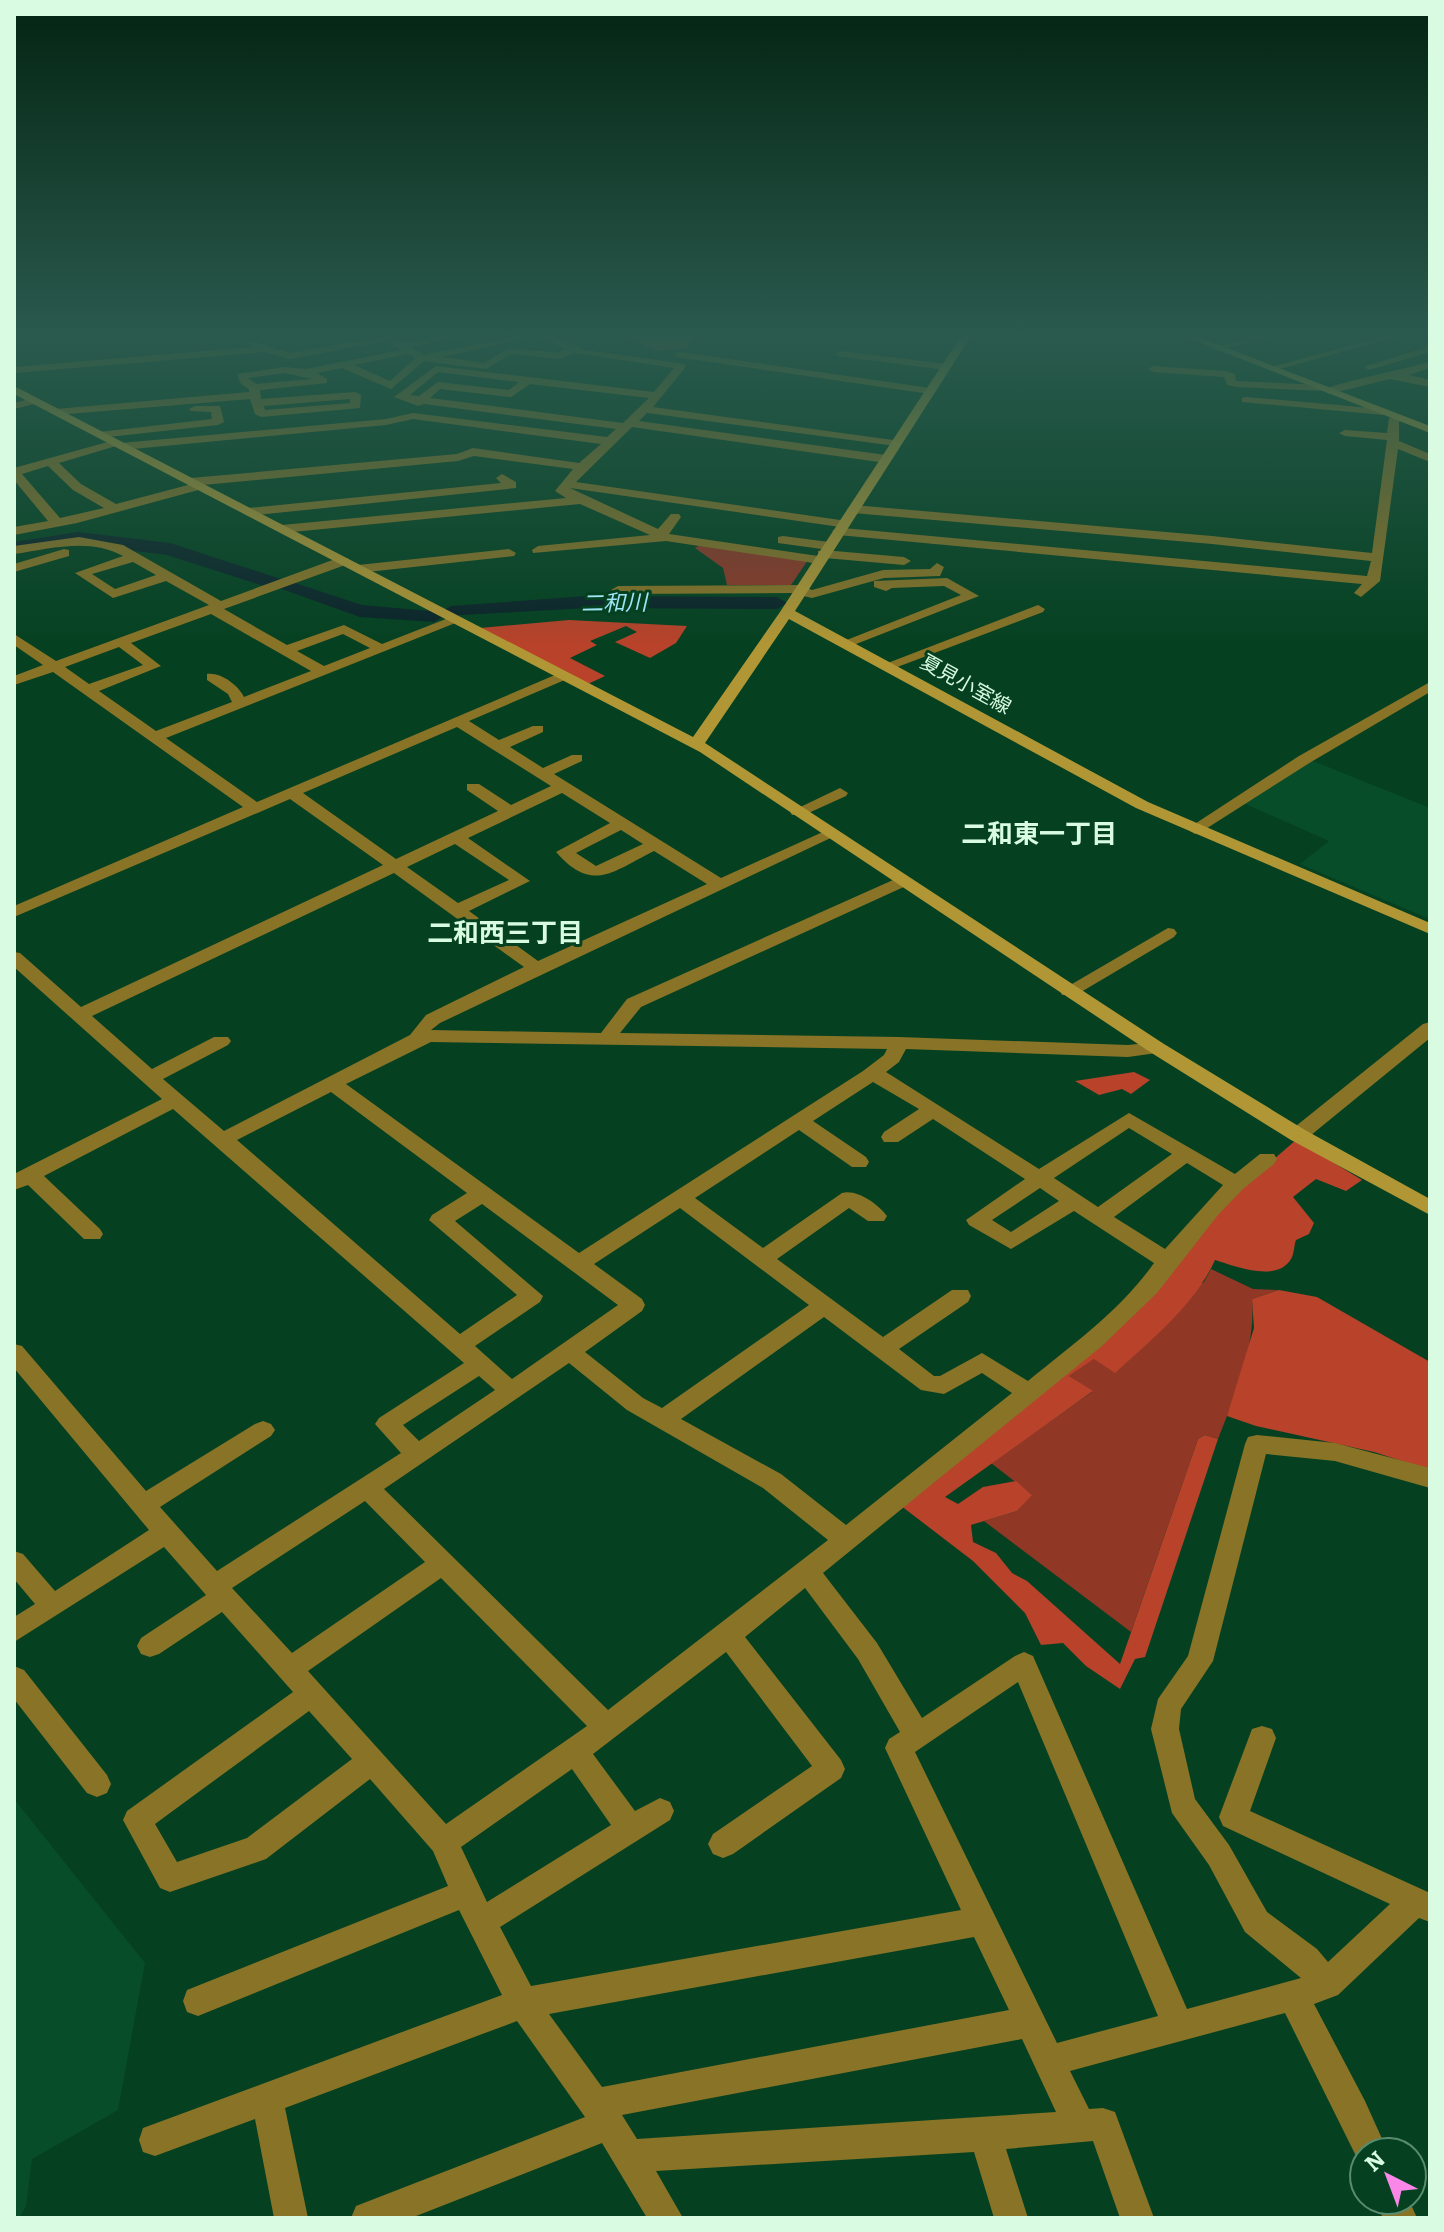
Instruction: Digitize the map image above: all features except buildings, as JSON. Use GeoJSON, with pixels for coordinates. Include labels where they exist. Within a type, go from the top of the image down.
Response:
{"type":"FeatureCollection","features":[{"type":"Feature","properties":{"kind":"street"},"geometry":{"type":"LineString","coordinates":[[104,437],[696,744],[1157,1048],[1298,1135],[1427,1203]]}},
{"type":"Feature","properties":{"kind":"street"},"geometry":{"type":"LineString","coordinates":[[57,523],[14,472],[118,444],[203,437]]}},
{"type":"Feature","properties":{"kind":"street"},"geometry":{"type":"LineString","coordinates":[[141,456],[337,437]]}},
{"type":"Feature","properties":{"kind":"street"},"geometry":{"type":"LineString","coordinates":[[477,437],[503,441],[486,454]]}},
{"type":"Feature","properties":{"kind":"street"},"geometry":{"type":"LineString","coordinates":[[575,437],[608,441]]}},
{"type":"Feature","properties":{"kind":"street"},"geometry":{"type":"LineString","coordinates":[[613,437],[561,491],[663,536],[720,545],[731,533],[824,553],[904,561]]}},
{"type":"Feature","properties":{"kind":"street"},"geometry":{"type":"LineString","coordinates":[[682,443],[689,437]]}},
{"type":"Feature","properties":{"kind":"street"},"geometry":{"type":"LineString","coordinates":[[732,437],[886,459]]}},
{"type":"Feature","properties":{"kind":"street"},"geometry":{"type":"LineString","coordinates":[[760,441],[764,437]]}},
{"type":"Feature","properties":{"kind":"street"},"geometry":{"type":"LineString","coordinates":[[854,437],[896,443]]}},
{"type":"Feature","properties":{"kind":"street"},"geometry":{"type":"LineString","coordinates":[[696,744],[787,612],[900,437]]}},
{"type":"Feature","properties":{"kind":"street"},"geometry":{"type":"LineString","coordinates":[[1374,437],[1393,440],[1430,458]]}},
{"type":"Feature","properties":{"kind":"street"},"geometry":{"type":"LineString","coordinates":[[1361,593],[1373,581],[1378,558],[1393,440]]}},
{"type":"Feature","properties":{"kind":"street"},"geometry":{"type":"LineString","coordinates":[[15,530],[115,509],[195,484],[458,457],[473,452],[582,467]]}},
{"type":"Feature","properties":{"kind":"street"},"geometry":{"type":"LineString","coordinates":[[50,461],[77,487],[115,509]]}},
{"type":"Feature","properties":{"kind":"street"},"geometry":{"type":"LineString","coordinates":[[248,512],[512,485],[502,478]]}},
{"type":"Feature","properties":{"kind":"street"},"geometry":{"type":"LineString","coordinates":[[567,484],[993,552],[1197,571],[1373,581]]}},
{"type":"Feature","properties":{"kind":"street"},"geometry":{"type":"LineString","coordinates":[[282,529],[581,500]]}},
{"type":"Feature","properties":{"kind":"street"},"geometry":{"type":"LineString","coordinates":[[853,509],[1212,540],[1378,558]]}},
{"type":"Feature","properties":{"kind":"street"},"geometry":{"type":"LineString","coordinates":[[663,536],[675,517]]}},
{"type":"Feature","properties":{"kind":"street"},"geometry":{"type":"LineString","coordinates":[[596,534],[645,528]]}},
{"type":"Feature","properties":{"kind":"street"},"geometry":{"type":"LineString","coordinates":[[538,550],[663,536]]}},
{"type":"Feature","properties":{"kind":"street"},"geometry":{"type":"LineString","coordinates":[[14,550],[79,541],[118,548],[322,671]]}},
{"type":"Feature","properties":{"kind":"street"},"geometry":{"type":"LineString","coordinates":[[14,568],[96,544]]}},
{"type":"Feature","properties":{"kind":"street"},"geometry":{"type":"LineString","coordinates":[[14,680],[217,608],[351,565],[509,553]]}},
{"type":"Feature","properties":{"kind":"street"},"geometry":{"type":"LineString","coordinates":[[134,557],[82,573],[113,594],[167,576]]}},
{"type":"Feature","properties":{"kind":"street"},"geometry":{"type":"LineString","coordinates":[[618,590],[800,591],[812,594],[883,574],[935,573],[937,567]]}},
{"type":"Feature","properties":{"kind":"street"},"geometry":{"type":"LineString","coordinates":[[846,643],[972,596],[947,582],[879,584],[886,587]]}},
{"type":"Feature","properties":{"kind":"street"},"geometry":{"type":"LineString","coordinates":[[887,666],[1038,609]]}},
{"type":"Feature","properties":{"kind":"street","name":"夏見小室線"},"geometry":{"type":"LineString","coordinates":[[787,612],[1112,790],[1195,829],[1430,929]]}},
{"type":"Feature","properties":{"kind":"street"},"geometry":{"type":"LineString","coordinates":[[154,737],[456,620]]}},
{"type":"Feature","properties":{"kind":"street"},"geometry":{"type":"LineString","coordinates":[[286,650],[344,629],[382,649]]}},
{"type":"Feature","properties":{"kind":"street"},"geometry":{"type":"LineString","coordinates":[[14,638],[255,808]]}},
{"type":"Feature","properties":{"kind":"street"},"geometry":{"type":"LineString","coordinates":[[88,690],[154,666],[121,642]]}},
{"type":"Feature","properties":{"kind":"street"},"geometry":{"type":"LineString","coordinates":[[14,912],[562,676]]}},
{"type":"Feature","properties":{"kind":"street"},"geometry":{"type":"LineString","coordinates":[[212,677],[234,691],[240,703]]}},
{"type":"Feature","properties":{"kind":"street"},"geometry":{"type":"LineString","coordinates":[[1195,829],[1305,759],[1429,688]]}},
{"type":"Feature","properties":{"kind":"street"},"geometry":{"type":"LineString","coordinates":[[458,721],[720,885]]}},
{"type":"Feature","properties":{"kind":"street"},"geometry":{"type":"LineString","coordinates":[[499,746],[538,729]]}},
{"type":"Feature","properties":{"kind":"street"},"geometry":{"type":"LineString","coordinates":[[544,773],[577,758]]}},
{"type":"Feature","properties":{"kind":"street"},"geometry":{"type":"LineString","coordinates":[[79,1015],[565,786]]}},
{"type":"Feature","properties":{"kind":"street"},"geometry":{"type":"LineString","coordinates":[[473,787],[510,812]]}},
{"type":"Feature","properties":{"kind":"street"},"geometry":{"type":"LineString","coordinates":[[291,792],[537,968]]}},
{"type":"Feature","properties":{"kind":"street"},"geometry":{"type":"LineString","coordinates":[[798,812],[840,793]]}},
{"type":"Feature","properties":{"kind":"street"},"geometry":{"type":"LineString","coordinates":[[623,823],[564,852],[595,873],[656,844]]}},
{"type":"Feature","properties":{"kind":"street"},"geometry":{"type":"LineString","coordinates":[[417,1039],[425,1025],[433,1019],[537,968],[831,834]]}},
{"type":"Feature","properties":{"kind":"street"},"geometry":{"type":"LineString","coordinates":[[456,837],[521,881],[456,911]]}},
{"type":"Feature","properties":{"kind":"street"},"geometry":{"type":"LineString","coordinates":[[609,1038],[634,1003],[902,881]]}},
{"type":"Feature","properties":{"kind":"street"},"geometry":{"type":"LineString","coordinates":[[1069,991],[1168,933]]}},
{"type":"Feature","properties":{"kind":"street"},"geometry":{"type":"LineString","coordinates":[[14,957],[510,1390]]}},
{"type":"Feature","properties":{"kind":"street"},"geometry":{"type":"LineString","coordinates":[[1298,1135],[1430,1028]]}},
{"type":"Feature","properties":{"kind":"street"},"geometry":{"type":"LineString","coordinates":[[222,1138],[238,1133],[417,1039],[609,1038],[1128,1051],[1157,1048]]}},
{"type":"Feature","properties":{"kind":"street"},"geometry":{"type":"LineString","coordinates":[[150,1078],[221,1041]]}},
{"type":"Feature","properties":{"kind":"street"},"geometry":{"type":"LineString","coordinates":[[580,1263],[870,1075],[892,1058],[899,1043]]}},
{"type":"Feature","properties":{"kind":"street"},"geometry":{"type":"LineString","coordinates":[[870,1075],[884,1078],[1167,1261]]}},
{"type":"Feature","properties":{"kind":"street"},"geometry":{"type":"LineString","coordinates":[[150,1646],[219,1591],[634,1305],[333,1084]]}},
{"type":"Feature","properties":{"kind":"street"},"geometry":{"type":"LineString","coordinates":[[92,1234],[22,1179],[175,1100]]}},
{"type":"Feature","properties":{"kind":"street"},"geometry":{"type":"LineString","coordinates":[[891,1137],[933,1109]]}},
{"type":"Feature","properties":{"kind":"street"},"geometry":{"type":"LineString","coordinates":[[1075,1200],[1011,1242],[977,1220],[1129,1119],[1236,1184]]}},
{"type":"Feature","properties":{"kind":"street"},"geometry":{"type":"LineString","coordinates":[[799,1121],[859,1162]]}},
{"type":"Feature","properties":{"kind":"street"},"geometry":{"type":"LineString","coordinates":[[1100,1216],[1185,1155]]}},
{"type":"Feature","properties":{"kind":"street"},"geometry":{"type":"LineString","coordinates":[[444,1842],[575,1751],[728,1635],[1094,1340],[1149,1287],[1167,1261],[1236,1184],[1267,1159]]}},
{"type":"Feature","properties":{"kind":"street"},"geometry":{"type":"LineString","coordinates":[[459,1346],[532,1296],[440,1220],[483,1193]]}},
{"type":"Feature","properties":{"kind":"street"},"geometry":{"type":"LineString","coordinates":[[680,1197],[881,1350],[936,1387],[982,1362],[1027,1392]]}},
{"type":"Feature","properties":{"kind":"street"},"geometry":{"type":"LineString","coordinates":[[762,1259],[849,1198],[876,1216]]}},
{"type":"Feature","properties":{"kind":"street"},"geometry":{"type":"LineString","coordinates":[[881,1350],[960,1296]]}},
{"type":"Feature","properties":{"kind":"street"},"geometry":{"type":"LineString","coordinates":[[662,1420],[824,1306]]}},
{"type":"Feature","properties":{"kind":"street"},"geometry":{"type":"LineString","coordinates":[[570,1352],[635,1404],[772,1481],[845,1539]]}},
{"type":"Feature","properties":{"kind":"street"},"geometry":{"type":"LineString","coordinates":[[16,1357],[166,1532],[444,1842],[480,1923],[523,2003],[602,2114],[666,2218]]}},
{"type":"Feature","properties":{"kind":"street"},"geometry":{"type":"LineString","coordinates":[[417,1454],[387,1424],[480,1364]]}},
{"type":"Feature","properties":{"kind":"street"},"geometry":{"type":"LineString","coordinates":[[143,1505],[263,1430]]}},
{"type":"Feature","properties":{"kind":"street"},"geometry":{"type":"LineString","coordinates":[[1327,1984],[1306,1960],[1256,1922],[1219,1855],[1188,1816],[1165,1739],[1168,1707],[1200,1661],[1257,1444],[1335,1452],[1430,1478]]}},
{"type":"Feature","properties":{"kind":"street"},"geometry":{"type":"LineString","coordinates":[[367,1488],[606,1726]]}},
{"type":"Feature","properties":{"kind":"street"},"geometry":{"type":"LineString","coordinates":[[14,1631],[166,1532]]}},
{"type":"Feature","properties":{"kind":"street"},"geometry":{"type":"LineString","coordinates":[[14,1561],[52,1606]]}},
{"type":"Feature","properties":{"kind":"street"},"geometry":{"type":"LineString","coordinates":[[290,1669],[441,1564]]}},
{"type":"Feature","properties":{"kind":"street"},"geometry":{"type":"LineString","coordinates":[[807,1573],[842,1612],[881,1668],[917,1736]]}},
{"type":"Feature","properties":{"kind":"street"},"geometry":{"type":"LineString","coordinates":[[723,1844],[831,1769],[728,1635]]}},
{"type":"Feature","properties":{"kind":"street"},"geometry":{"type":"LineString","coordinates":[[1080,2126],[899,1748],[1024,1664],[1179,2028]]}},
{"type":"Feature","properties":{"kind":"street"},"geometry":{"type":"LineString","coordinates":[[14,1678],[97,1784]]}},
{"type":"Feature","properties":{"kind":"street"},"geometry":{"type":"LineString","coordinates":[[313,1693],[137,1820],[170,1878],[256,1849],[373,1760]]}},
{"type":"Feature","properties":{"kind":"street"},"geometry":{"type":"LineString","coordinates":[[1049,2061],[1179,2028],[1327,1984],[1422,1905],[1233,1817],[1262,1738]]}},
{"type":"Feature","properties":{"kind":"street"},"geometry":{"type":"LineString","coordinates":[[575,1751],[631,1829]]}},
{"type":"Feature","properties":{"kind":"street"},"geometry":{"type":"LineString","coordinates":[[480,1923],[660,1811]]}},
{"type":"Feature","properties":{"kind":"street"},"geometry":{"type":"LineString","coordinates":[[198,2001],[466,1893]]}},
{"type":"Feature","properties":{"kind":"street"},"geometry":{"type":"LineString","coordinates":[[155,2140],[523,2003],[982,1921]]}},
{"type":"Feature","properties":{"kind":"street"},"geometry":{"type":"LineString","coordinates":[[1293,1996],[1365,2136]]}},
{"type":"Feature","properties":{"kind":"street"},"geometry":{"type":"LineString","coordinates":[[368,2218],[602,2114],[1030,2022]]}},
{"type":"Feature","properties":{"kind":"street"},"geometry":{"type":"LineString","coordinates":[[267,2100],[291,2218]]}},
{"type":"Feature","properties":{"kind":"street"},"geometry":{"type":"LineString","coordinates":[[627,2156],[985,2135],[1103,2124],[1137,2218]]}},
{"type":"Feature","properties":{"kind":"street"},"geometry":{"type":"LineString","coordinates":[[985,2135],[1011,2218]]}},
{"type":"Feature","properties":{"kind":"shaded area"},"geometry":{"type":"Polygon","coordinates":[[[702,544],[808,560],[791,585],[727,585],[723,568],[695,548],[702,544]]]}},
{"type":"Feature","properties":{"kind":"shaded area"},"geometry":{"type":"Polygon","coordinates":[[[569,620],[687,626],[676,643],[650,658],[615,642],[637,632],[626,626],[590,641],[597,645],[570,658],[605,676],[588,684],[480,628],[569,620]]]}},
{"type":"Feature","properties":{"kind":"shaded area"},"geometry":{"type":"Polygon","coordinates":[[[1308,759],[1430,808],[1430,919],[1300,864],[1329,841],[1241,802],[1308,759]]]}},
{"type":"Feature","properties":{"kind":"shaded area"},"geometry":{"type":"Polygon","coordinates":[[[1134,1072],[1150,1080],[1131,1094],[1122,1089],[1099,1095],[1075,1081],[1134,1072]]]}},
{"type":"Feature","properties":{"kind":"shaded area"},"geometry":{"type":"Polygon","coordinates":[[[1296,1140],[1362,1180],[1346,1191],[1316,1179],[1293,1197],[1314,1223],[1309,1234],[1296,1240],[1292,1257],[1284,1266],[1276,1270],[1255,1271],[1215,1260],[1184,1307],[1115,1373],[1094,1359],[1069,1376],[1093,1391],[945,1497],[958,1504],[983,1487],[1016,1481],[1032,1495],[1017,1511],[971,1525],[973,1542],[996,1553],[1012,1573],[1027,1581],[1120,1664],[1198,1439],[1205,1435],[1218,1439],[1145,1657],[1135,1659],[1120,1689],[1086,1666],[1063,1643],[1041,1645],[1025,1613],[973,1561],[896,1502],[1096,1343],[1237,1191],[1296,1140]]]}},
{"type":"Feature","properties":{"kind":"shaded area"},"geometry":{"type":"Polygon","coordinates":[[[1211,1269],[1253,1289],[1279,1290],[1252,1299],[1251,1335],[1231,1406],[1218,1439],[1205,1435],[1198,1439],[1131,1632],[984,1521],[1017,1511],[1031,1494],[991,1463],[1092,1392],[1069,1376],[1204,1282],[1211,1269]]]}},
{"type":"Feature","properties":{"kind":"shaded area"},"geometry":{"type":"Polygon","coordinates":[[[1279,1290],[1317,1297],[1430,1362],[1430,1470],[1374,1452],[1256,1426],[1227,1416],[1254,1328],[1252,1299],[1279,1290]]]}},
{"type":"Feature","properties":{"kind":"shaded area"},"geometry":{"type":"Polygon","coordinates":[[[14,1799],[145,1963],[118,2110],[32,2159],[26,2206],[19,2218],[14,2218],[14,1799]]]}},
{"type":"Feature","properties":{"kind":"waterway","name":"二和川"},"geometry":{"type":"LineString","coordinates":[[14,548],[78,538],[170,549],[274,583]]}},
{"type":"Feature","properties":{"kind":"waterway","name":"二和川"},"geometry":{"type":"LineString","coordinates":[[288,587],[360,611],[434,616]]}},
{"type":"Feature","properties":{"kind":"waterway","name":"二和川"},"geometry":{"type":"LineString","coordinates":[[451,612],[587,602],[777,603]]}},
{"type":"Feature","properties":{"kind":"district","name":"二和東一丁目"},"geometry":{"type":"Point","coordinates":[1039,834]}},
{"type":"Feature","properties":{"kind":"district","name":"二和西三丁目"},"geometry":{"type":"Point","coordinates":[505,933]}}]}
